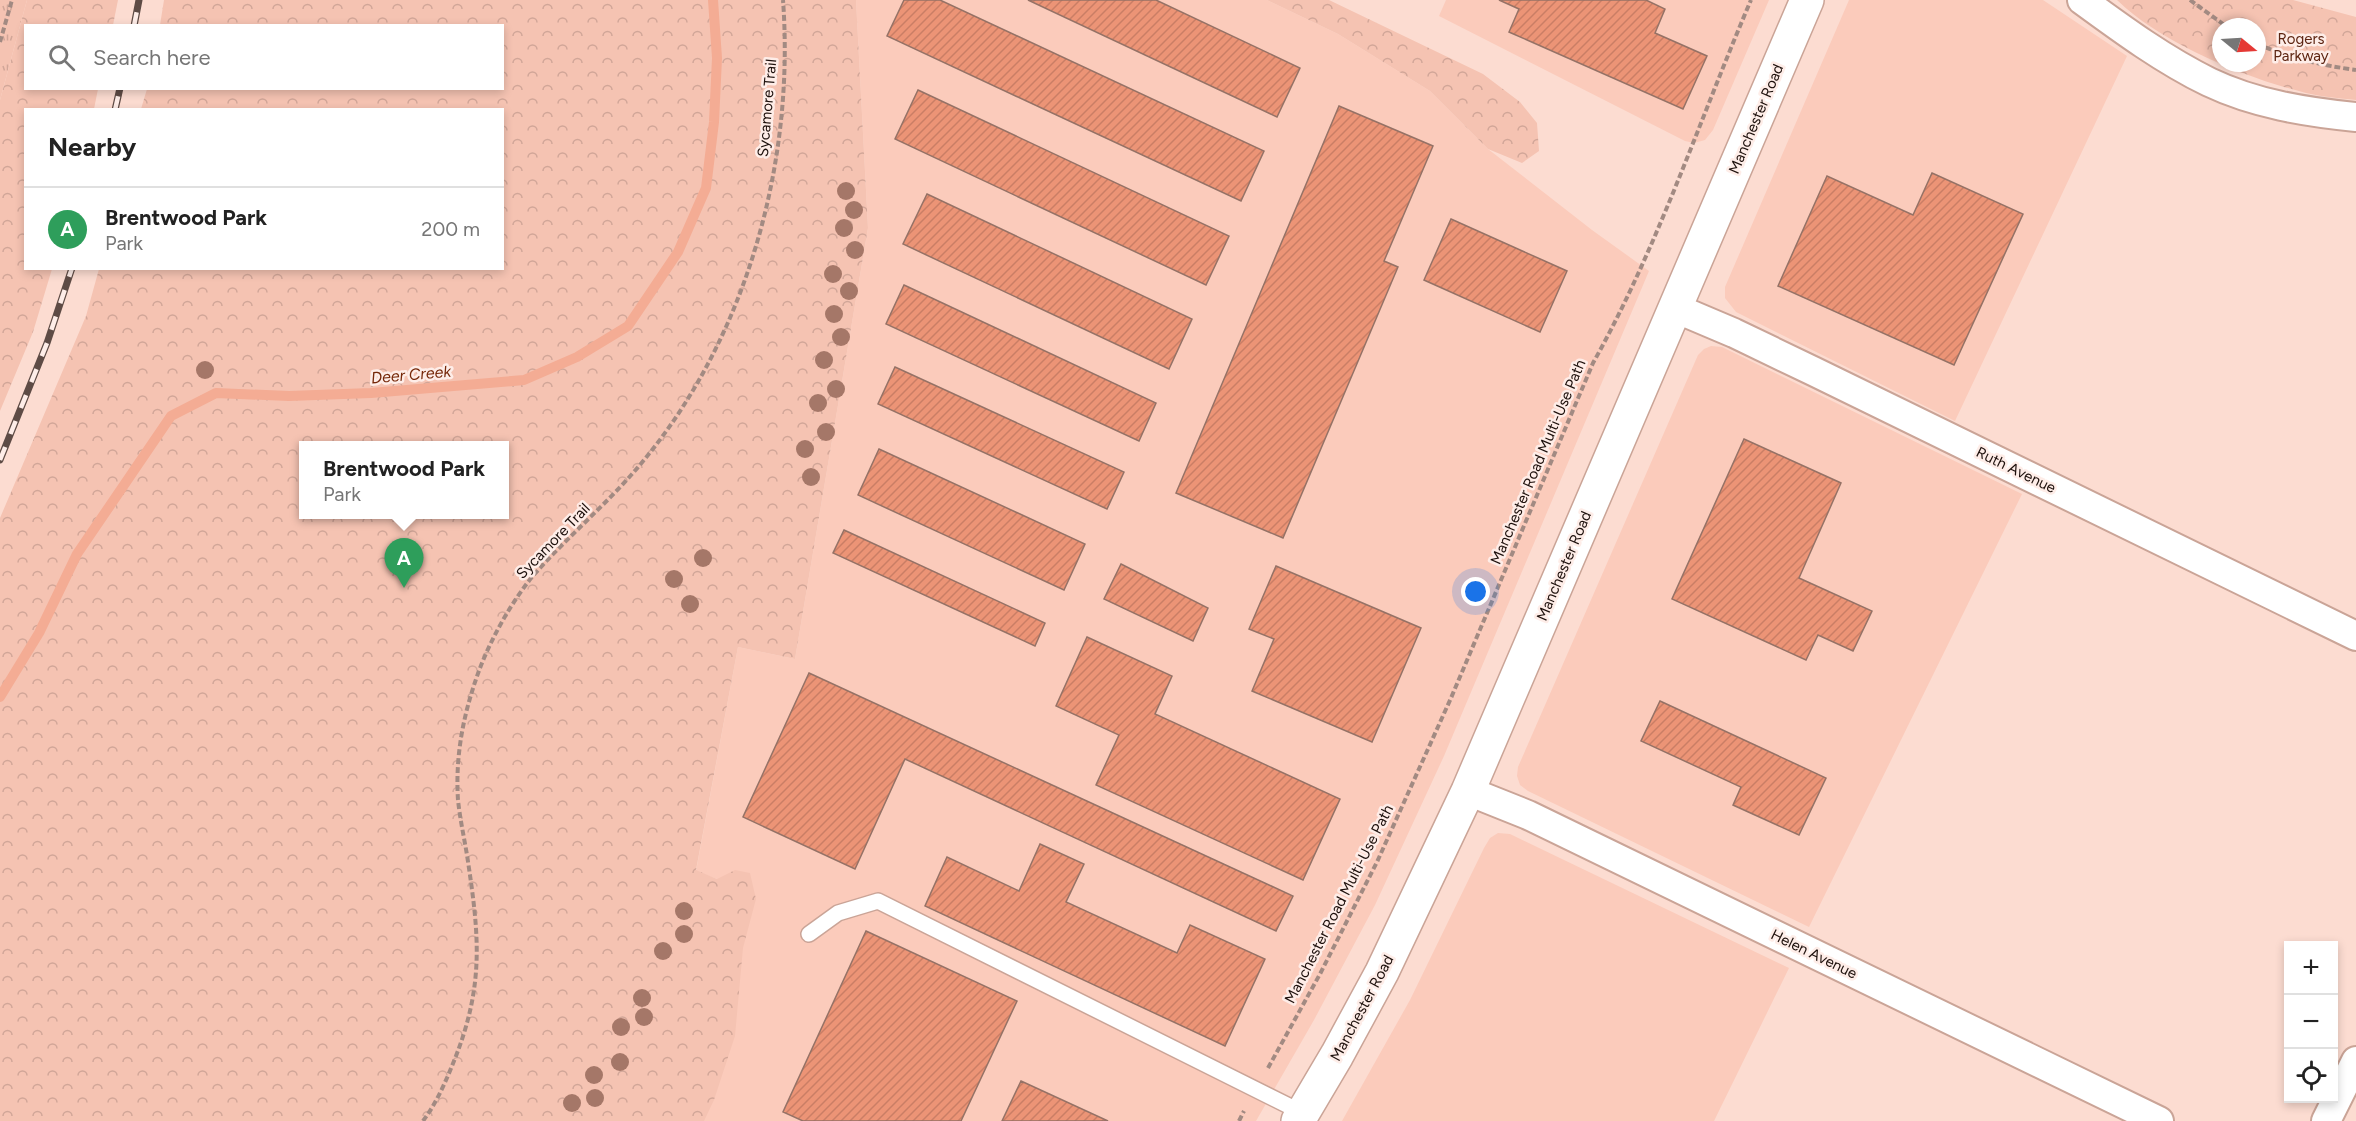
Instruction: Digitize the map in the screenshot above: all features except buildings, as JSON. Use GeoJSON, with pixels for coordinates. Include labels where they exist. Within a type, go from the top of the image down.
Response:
{"type":"FeatureCollection","features":[{"type":"Feature","properties":{"kind":"main road","name":"Manchester Road"},"geometry":{"type":"LineString","coordinates":[[1301,1117],[1383,972],[1468,791],[1808,0]]}},
{"type":"Feature","properties":{"kind":"street"},"geometry":{"type":"LineString","coordinates":[[2082,0],[2123,31],[2210,82],[2262,101],[2319,113],[2356,117]]}},
{"type":"Feature","properties":{"kind":"street","name":"Ruth Avenue"},"geometry":{"type":"LineString","coordinates":[[1675,308],[1803,366],[2356,636]]}},
{"type":"Feature","properties":{"kind":"street","name":"Helen Avenue"},"geometry":{"type":"LineString","coordinates":[[1468,791],[1528,815],[2159,1121]]}},
{"type":"Feature","properties":{"kind":"street"},"geometry":{"type":"LineString","coordinates":[[2326,1121],[2356,1061]]}},
{"type":"Feature","properties":{"kind":"lane"},"geometry":{"type":"LineString","coordinates":[[808,934],[838,913],[878,901],[1256,1090],[1301,1117]]}},
{"type":"Feature","properties":{"kind":"path"},"geometry":{"type":"LineString","coordinates":[[0,42],[12,0]]}},
{"type":"Feature","properties":{"kind":"path","name":"Sycamore Trail"},"geometry":{"type":"LineString","coordinates":[[423,1121],[449,1072],[467,1029],[476,981],[478,943],[476,920],[458,801],[459,754],[466,708],[482,663],[505,617],[531,579],[603,506],[670,428],[723,333],[744,283],[763,224],[777,153],[782,93],[783,0]]}},
{"type":"Feature","properties":{"kind":"path","name":"Manchester Road Multi-Use Path"},"geometry":{"type":"LineString","coordinates":[[1239,1121],[1320,974],[1416,778],[1593,363],[1647,255],[1751,0]]}},
{"type":"Feature","properties":{"kind":"path"},"geometry":{"type":"LineString","coordinates":[[2190,0],[2212,18]]}},
{"type":"Feature","properties":{"kind":"path"},"geometry":{"type":"LineString","coordinates":[[2266,48],[2291,58],[2323,66],[2356,70]]}},
{"type":"Feature","properties":{"kind":"shaded area"},"geometry":{"type":"Polygon","coordinates":[[[856,0],[1267,0],[1338,34],[1430,91],[1488,149],[1649,271],[1444,756],[1375,905],[1314,1020],[1256,1121],[591,1121],[717,879],[696,871],[738,647],[795,659],[868,228],[856,0]]]}},
{"type":"Feature","properties":{"kind":"shaded area"},"geometry":{"type":"Polygon","coordinates":[[[1446,0],[1769,0],[1713,130],[1705,140],[1694,143],[1685,141],[1439,16],[1446,0]]]}},
{"type":"Feature","properties":{"kind":"shaded area"},"geometry":{"type":"Polygon","coordinates":[[[1849,0],[2043,0],[2127,56],[1955,421],[1736,312],[1725,298],[1725,287],[1849,0]]]}},
{"type":"Feature","properties":{"kind":"shaded area"},"geometry":{"type":"Polygon","coordinates":[[[1711,346],[1722,347],[2022,494],[1809,927],[1528,791],[1520,785],[1517,776],[1518,767],[1698,355],[1711,346]]]}},
{"type":"Feature","properties":{"kind":"shaded area"},"geometry":{"type":"Polygon","coordinates":[[[1498,833],[1510,834],[1789,968],[1714,1121],[1342,1121],[1410,1000],[1484,848],[1490,838],[1498,833]]]}},
{"type":"Feature","properties":{"kind":"green space"},"geometry":{"type":"Polygon","coordinates":[[[0,0],[27,0],[0,100],[0,0]]]}},
{"type":"Feature","properties":{"kind":"green space"},"geometry":{"type":"Polygon","coordinates":[[[27,0],[118,0],[113,24],[24,24],[24,90],[98,90],[94,108],[24,108],[24,270],[52,270],[33,332],[0,411],[0,100],[27,0]]]}},
{"type":"Feature","properties":{"kind":"green space"},"geometry":{"type":"Polygon","coordinates":[[[164,0],[856,0],[868,228],[795,659],[738,647],[696,870],[717,879],[735,870],[750,873],[756,899],[743,948],[735,1036],[714,1100],[704,1121],[0,1121],[0,518],[86,316],[99,270],[504,270],[504,108],[141,108],[147,90],[504,90],[504,24],[160,24],[164,0]]]}},
{"type":"Feature","properties":{"kind":"green space"},"geometry":{"type":"Polygon","coordinates":[[[1267,0],[1329,0],[1483,74],[1520,102],[1537,123],[1539,151],[1522,163],[1488,149],[1430,91],[1338,34],[1267,0]]]}},
{"type":"Feature","properties":{"kind":"green space","name":"Rogers Parkway"},"geometry":{"type":"Polygon","coordinates":[[[2117,0],[2293,0],[2356,17],[2356,100],[2306,93],[2241,72],[2266,72],[2266,18],[2212,18],[2212,60],[2157,31],[2117,0]]]}},
{"type":"Feature","properties":{"kind":"waterway","name":"Deer Creek"},"geometry":{"type":"LineString","coordinates":[[0,697],[39,633],[77,554],[171,416],[216,393],[289,396],[371,393],[524,380],[577,357],[628,326],[678,252],[706,188],[714,122],[717,58],[713,0]]}},
{"type":"Feature","properties":{"kind":"railway"},"geometry":{"type":"LineString","coordinates":[[134,24],[139,0]]}},
{"type":"Feature","properties":{"kind":"railway"},"geometry":{"type":"LineString","coordinates":[[115,108],[120,90]]}},
{"type":"Feature","properties":{"kind":"railway"},"geometry":{"type":"LineString","coordinates":[[0,460],[47,343],[71,270]]}},
{"type":"Feature","properties":{"kind":"place","name":"Brentwood Park"},"geometry":{"type":"Point","coordinates":[404,588]}}]}
